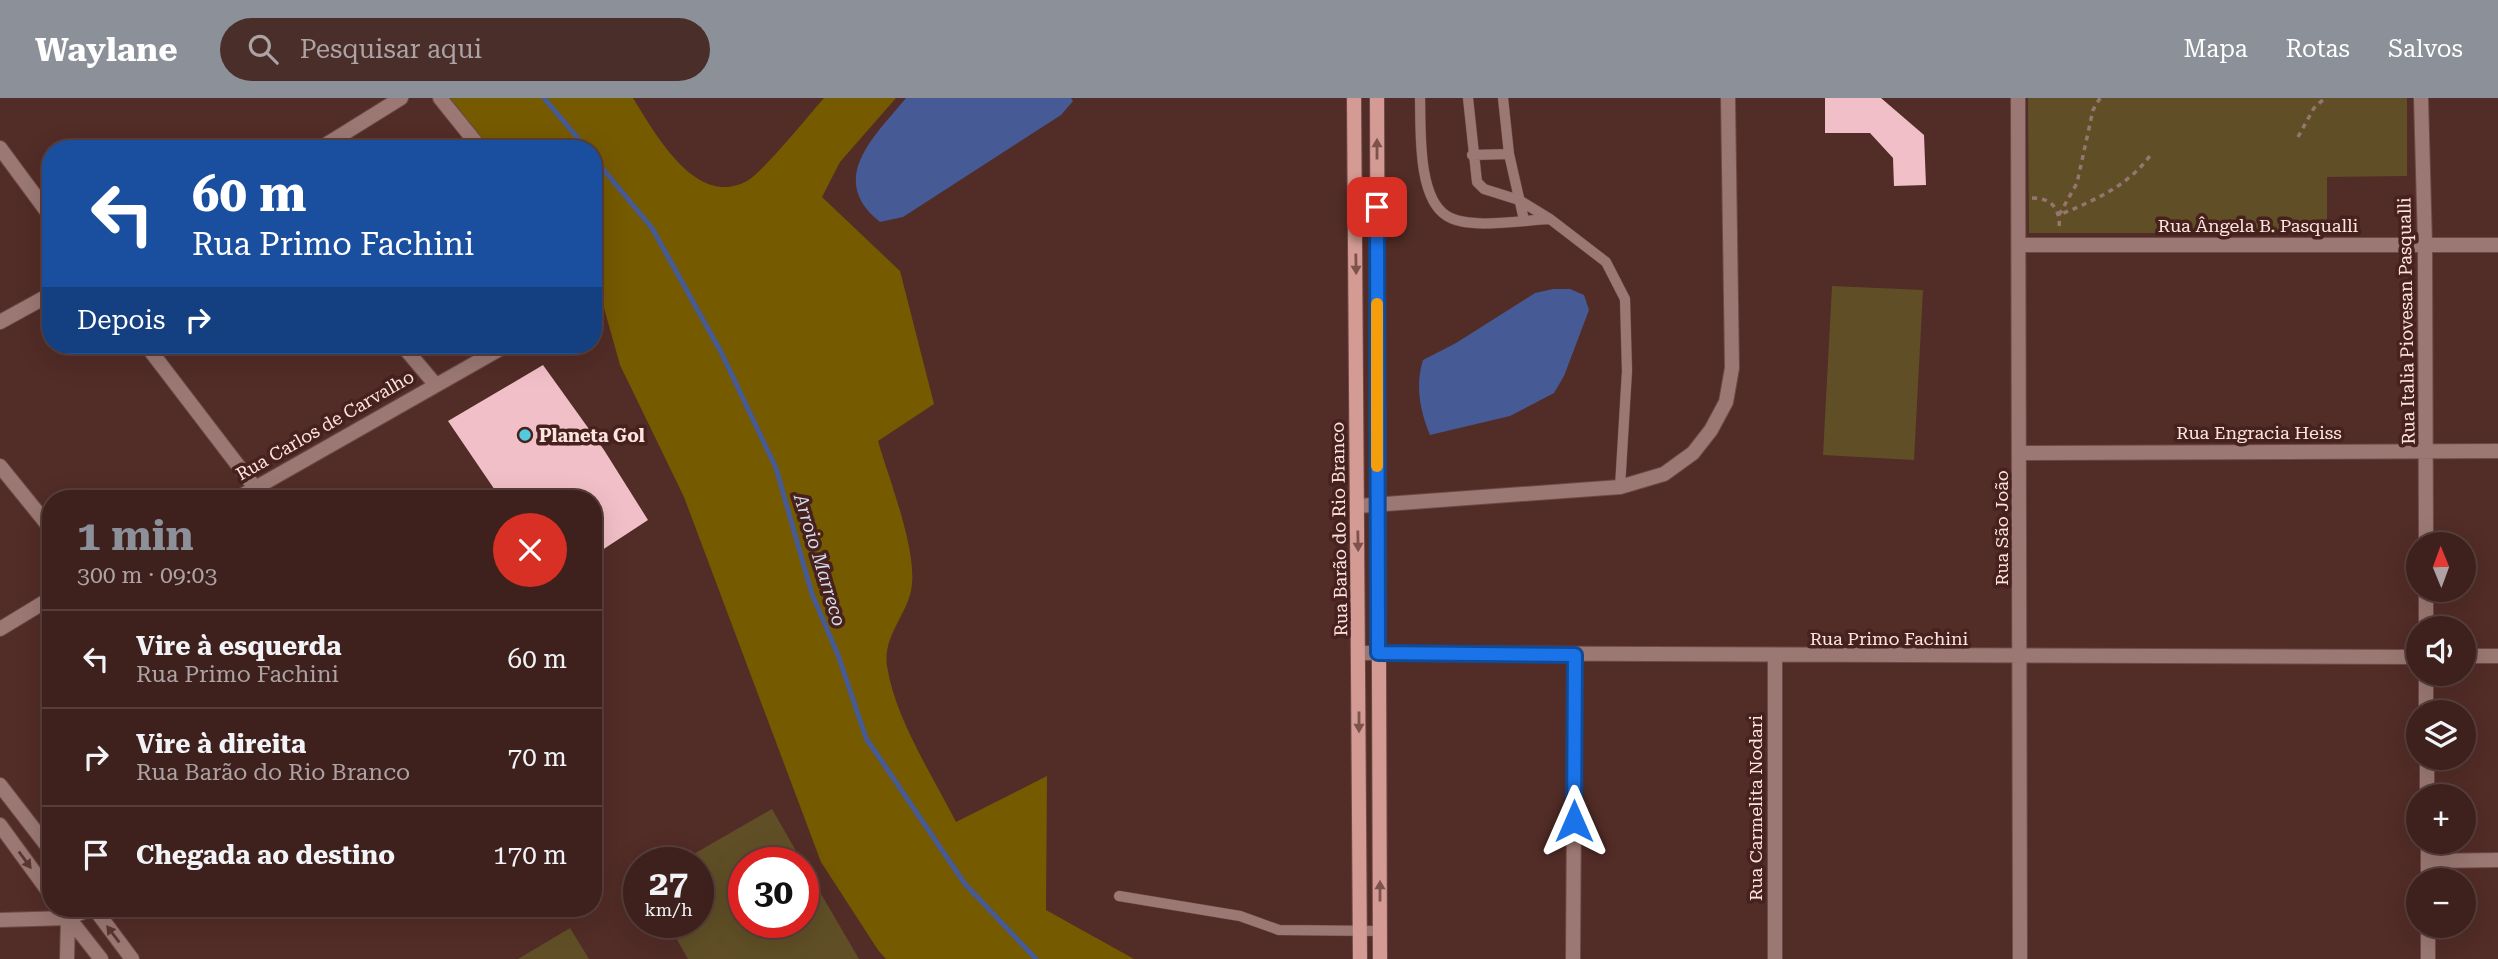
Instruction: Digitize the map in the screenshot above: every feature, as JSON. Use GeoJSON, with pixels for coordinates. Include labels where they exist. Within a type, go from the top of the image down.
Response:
{"type":"FeatureCollection","features":[{"type":"Feature","properties":{"kind":"main road","name":"Rua Barão do Rio Branco"},"geometry":{"type":"LineString","coordinates":[[1354,98],[1360,959]]}},
{"type":"Feature","properties":{"kind":"main road"},"geometry":{"type":"LineString","coordinates":[[1377,98],[1380,959]]}},
{"type":"Feature","properties":{"kind":"street"},"geometry":{"type":"LineString","coordinates":[[333,140],[401,98]]}},
{"type":"Feature","properties":{"kind":"street"},"geometry":{"type":"LineString","coordinates":[[440,98],[474,140]]}},
{"type":"Feature","properties":{"kind":"street"},"geometry":{"type":"LineString","coordinates":[[1358,506],[1620,486],[1664,474],[1693,453],[1726,402],[1732,368],[1728,98]]}},
{"type":"Feature","properties":{"kind":"street","name":"Rua São João"},"geometry":{"type":"LineString","coordinates":[[2018,98],[2021,453],[2020,959]]}},
{"type":"Feature","properties":{"kind":"street","name":"Rua Italia Piovesan Pasqualli"},"geometry":{"type":"LineString","coordinates":[[2421,98],[2425,244],[2426,532]]}},
{"type":"Feature","properties":{"kind":"street"},"geometry":{"type":"LineString","coordinates":[[0,148],[42,205]]}},
{"type":"Feature","properties":{"kind":"street","name":"Rua Ângela B. Pasqualli"},"geometry":{"type":"LineString","coordinates":[[2019,245],[2498,245]]}},
{"type":"Feature","properties":{"kind":"street"},"geometry":{"type":"LineString","coordinates":[[0,322],[42,298]]}},
{"type":"Feature","properties":{"kind":"street"},"geometry":{"type":"LineString","coordinates":[[153,354],[256,489]]}},
{"type":"Feature","properties":{"kind":"street"},"geometry":{"type":"LineString","coordinates":[[410,354],[435,384]]}},
{"type":"Feature","properties":{"kind":"street","name":"Rua Carlos de Carvalho"},"geometry":{"type":"LineString","coordinates":[[256,489],[490,354]]}},
{"type":"Feature","properties":{"kind":"street","name":"Rua Engracia Heiss"},"geometry":{"type":"LineString","coordinates":[[2021,453],[2498,451]]}},
{"type":"Feature","properties":{"kind":"street"},"geometry":{"type":"LineString","coordinates":[[0,466],[42,518]]}},
{"type":"Feature","properties":{"kind":"street"},"geometry":{"type":"LineString","coordinates":[[0,629],[42,603]]}},
{"type":"Feature","properties":{"kind":"street","name":"Rua Primo Fachini"},"geometry":{"type":"LineString","coordinates":[[1359,653],[2020,658],[2406,657]]}},
{"type":"Feature","properties":{"kind":"street"},"geometry":{"type":"LineString","coordinates":[[1573,959],[1575,655]]}},
{"type":"Feature","properties":{"kind":"street"},"geometry":{"type":"LineString","coordinates":[[2476,656],[2498,656]]}},
{"type":"Feature","properties":{"kind":"street","name":"Rua Carmelita Nodari"},"geometry":{"type":"LineString","coordinates":[[1774,959],[1775,657]]}},
{"type":"Feature","properties":{"kind":"street"},"geometry":{"type":"LineString","coordinates":[[0,785],[42,839]]}},
{"type":"Feature","properties":{"kind":"street"},"geometry":{"type":"LineString","coordinates":[[0,825],[42,883]]}},
{"type":"Feature","properties":{"kind":"street"},"geometry":{"type":"LineString","coordinates":[[2428,854],[2428,868]]}},
{"type":"Feature","properties":{"kind":"street"},"geometry":{"type":"LineString","coordinates":[[2428,861],[2498,860]]}},
{"type":"Feature","properties":{"kind":"street"},"geometry":{"type":"LineString","coordinates":[[0,920],[42,915]]}},
{"type":"Feature","properties":{"kind":"street"},"geometry":{"type":"LineString","coordinates":[[64,917],[67,959]]}},
{"type":"Feature","properties":{"kind":"street"},"geometry":{"type":"LineString","coordinates":[[67,917],[101,959]]}},
{"type":"Feature","properties":{"kind":"street"},"geometry":{"type":"LineString","coordinates":[[101,917],[132,959]]}},
{"type":"Feature","properties":{"kind":"street"},"geometry":{"type":"LineString","coordinates":[[2428,938],[2428,959]]}},
{"type":"Feature","properties":{"kind":"lane"},"geometry":{"type":"LineString","coordinates":[[1420,98],[1425,180],[1431,198],[1447,216],[1472,223],[1550,219]]}},
{"type":"Feature","properties":{"kind":"lane"},"geometry":{"type":"LineString","coordinates":[[1468,98],[1477,182],[1484,189],[1519,200],[1550,219],[1606,262],[1625,299],[1627,371],[1620,486]]}},
{"type":"Feature","properties":{"kind":"lane"},"geometry":{"type":"LineString","coordinates":[[1503,98],[1509,154],[1524,220]]}},
{"type":"Feature","properties":{"kind":"lane"},"geometry":{"type":"LineString","coordinates":[[1472,155],[1509,154]]}},
{"type":"Feature","properties":{"kind":"lane"},"geometry":{"type":"LineString","coordinates":[[1119,896],[1240,916],[1279,930],[1380,931]]}},
{"type":"Feature","properties":{"kind":"path"},"geometry":{"type":"LineString","coordinates":[[2057,244],[2059,215],[2077,183],[2093,110],[2100,98]]}},
{"type":"Feature","properties":{"kind":"path"},"geometry":{"type":"LineString","coordinates":[[2298,137],[2314,108],[2325,98]]}},
{"type":"Feature","properties":{"kind":"path"},"geometry":{"type":"LineString","coordinates":[[2059,215],[2106,195],[2129,177],[2152,153]]}},
{"type":"Feature","properties":{"kind":"path"},"geometry":{"type":"LineString","coordinates":[[2019,199],[2047,199],[2059,215]]}},
{"type":"Feature","properties":{"kind":"shaded area"},"geometry":{"type":"Polygon","coordinates":[[[450,98],[633,98],[665,147],[679,163],[694,176],[711,185],[728,187],[754,176],[824,98],[896,98],[840,162],[822,197],[900,271],[934,404],[878,441],[907,537],[912,575],[908,600],[888,646],[887,666],[891,686],[906,726],[956,822],[1047,776],[1046,910],[1134,959],[886,959],[878,950],[821,862],[819,847],[815,847],[684,497],[620,365],[602,301],[602,140],[483,140],[450,98]]]}},
{"type":"Feature","properties":{"kind":"shaded area"},"geometry":{"type":"Polygon","coordinates":[[[2028,98],[2407,98],[2407,176],[2327,177],[2327,233],[2029,233],[2028,98]]]}},
{"type":"Feature","properties":{"kind":"shaded area"},"geometry":{"type":"Polygon","coordinates":[[[1832,286],[1923,290],[1914,460],[1823,455],[1832,286]]]}},
{"type":"Feature","properties":{"kind":"shaded area"},"geometry":{"type":"Polygon","coordinates":[[[772,809],[794,847],[728,847],[728,938],[819,938],[819,890],[859,959],[688,959],[676,938],[714,938],[714,847],[706,847],[772,809]]]}},
{"type":"Feature","properties":{"kind":"shaded area"},"geometry":{"type":"Polygon","coordinates":[[[570,928],[589,959],[518,959],[570,928]]]}},
{"type":"Feature","properties":{"kind":"water"},"geometry":{"type":"Polygon","coordinates":[[[906,98],[1071,98],[1073,101],[1061,115],[903,217],[880,222],[864,206],[857,190],[856,174],[870,143],[906,98]]]}},
{"type":"Feature","properties":{"kind":"water"},"geometry":{"type":"Polygon","coordinates":[[[1570,289],[1584,295],[1589,310],[1564,376],[1554,393],[1510,416],[1430,435],[1420,398],[1419,379],[1423,360],[1456,343],[1535,293],[1570,289]]]}},
{"type":"Feature","properties":{"kind":"building"},"geometry":{"type":"Polygon","coordinates":[[[1825,98],[1881,98],[1924,135],[1926,185],[1894,186],[1893,158],[1870,133],[1825,133],[1825,98]]]}},
{"type":"Feature","properties":{"kind":"building","name":"Planeta Gol"},"geometry":{"type":"Polygon","coordinates":[[[543,365],[604,450],[648,520],[602,550],[602,490],[495,490],[448,421],[543,365]]]}},
{"type":"Feature","properties":{"kind":"waterway","name":"Arroio Marreco"},"geometry":{"type":"LineString","coordinates":[[544,98],[579,140]]}},
{"type":"Feature","properties":{"kind":"waterway","name":"Arroio Marreco"},"geometry":{"type":"LineString","coordinates":[[602,168],[652,228],[721,352],[776,468],[812,594],[838,655],[866,738],[965,884],[1036,959]]}},
{"type":"Feature","properties":{"kind":"slow traffic"},"geometry":{"type":"LineString","coordinates":[[1377,304],[1377,466]]}},
{"type":"Feature","properties":{"kind":"place","name":"Planeta Gol"},"geometry":{"type":"Point","coordinates":[525,435]}},
{"type":"Feature","properties":{"kind":"route"},"geometry":{"type":"LineString","coordinates":[[1377,207],[1378,653],[1575,655],[1574,821]]}}]}
